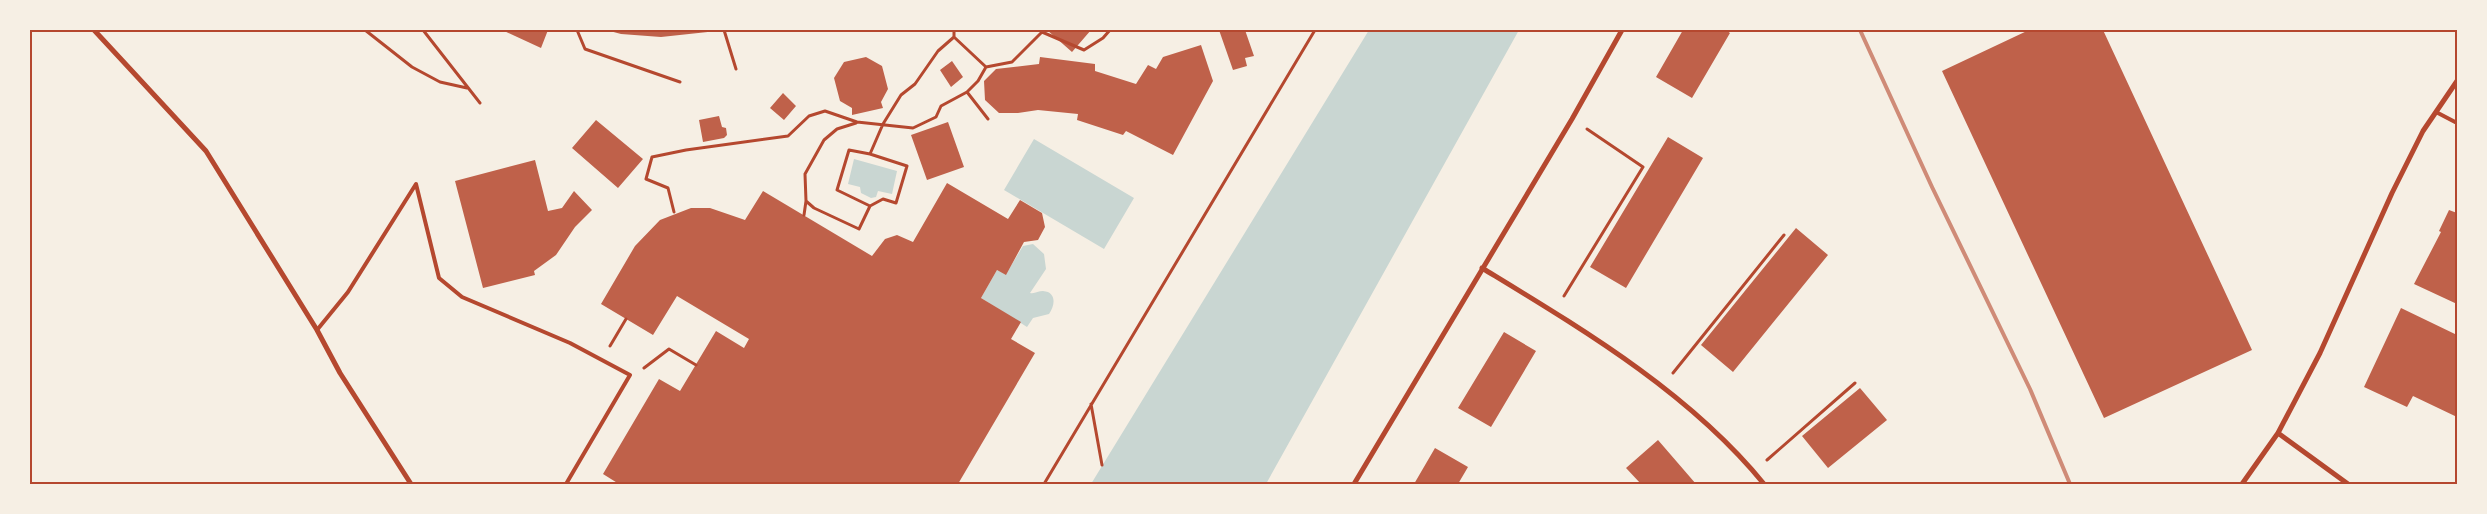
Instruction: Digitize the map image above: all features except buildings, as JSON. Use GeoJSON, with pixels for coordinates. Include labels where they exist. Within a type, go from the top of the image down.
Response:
{"type":"FeatureCollection","features":[{"type":"Feature","properties":{"kind":"street"},"geometry":{"type":"LineString","coordinates":[[94,30],[206,151],[317,330],[340,373],[411,484]]}},
{"type":"Feature","properties":{"kind":"street"},"geometry":{"type":"LineString","coordinates":[[1354,484],[1572,119],[1622,30]]}},
{"type":"Feature","properties":{"kind":"street"},"geometry":{"type":"LineString","coordinates":[[2242,484],[2278,433],[2320,353],[2392,193],[2424,131],[2457,81]]}},
{"type":"Feature","properties":{"kind":"street"},"geometry":{"type":"LineString","coordinates":[[1482,268],[1555,312],[1662,387],[1709,427],[1754,471],[1764,484]]}},
{"type":"Feature","properties":{"kind":"street"},"geometry":{"type":"LineString","coordinates":[[2278,433],[2348,484]]}},
{"type":"Feature","properties":{"kind":"lane"},"geometry":{"type":"LineString","coordinates":[[2436,112],[2457,123]]}},
{"type":"Feature","properties":{"kind":"lane"},"geometry":{"type":"LineString","coordinates":[[317,330],[348,292],[416,184],[439,278],[462,297],[602,359],[630,375],[566,484]]}},
{"type":"Feature","properties":{"kind":"path"},"geometry":{"type":"LineString","coordinates":[[365,30],[412,67],[440,82],[467,88]]}},
{"type":"Feature","properties":{"kind":"path"},"geometry":{"type":"LineString","coordinates":[[423,30],[480,103]]}},
{"type":"Feature","properties":{"kind":"path"},"geometry":{"type":"LineString","coordinates":[[577,30],[585,49],[680,82]]}},
{"type":"Feature","properties":{"kind":"path"},"geometry":{"type":"LineString","coordinates":[[724,30],[736,69]]}},
{"type":"Feature","properties":{"kind":"path"},"geometry":{"type":"LineString","coordinates":[[954,30],[954,37],[986,67]]}},
{"type":"Feature","properties":{"kind":"path"},"geometry":{"type":"LineString","coordinates":[[674,212],[668,188],[646,179],[652,157],[686,150],[788,136],[808,116],[825,111],[857,122],[913,128],[936,118],[941,106],[967,92],[978,81],[986,67],[1012,62],[1042,32],[1084,50],[1103,38],[1110,30]]}},
{"type":"Feature","properties":{"kind":"path"},"geometry":{"type":"LineString","coordinates":[[1044,484],[1314,30]]}},
{"type":"Feature","properties":{"kind":"path"},"geometry":{"type":"LineString","coordinates":[[870,154],[883,124],[901,95],[915,84],[938,51],[954,37]]}},
{"type":"Feature","properties":{"kind":"path"},"geometry":{"type":"LineString","coordinates":[[967,92],[988,119]]}},
{"type":"Feature","properties":{"kind":"path"},"geometry":{"type":"LineString","coordinates":[[1555,312],[1643,167],[1572,119]]}},
{"type":"Feature","properties":{"kind":"path"},"geometry":{"type":"LineString","coordinates":[[804,215],[806,201],[805,174],[824,140],[837,129],[857,122]]}},
{"type":"Feature","properties":{"kind":"path"},"geometry":{"type":"LineString","coordinates":[[806,201],[814,208],[859,229],[870,206],[883,199],[896,203],[907,166],[870,154],[849,150],[837,190],[870,206]]}},
{"type":"Feature","properties":{"kind":"path"},"geometry":{"type":"LineString","coordinates":[[1662,387],[1784,235]]}},
{"type":"Feature","properties":{"kind":"path"},"geometry":{"type":"LineString","coordinates":[[602,359],[626,318]]}},
{"type":"Feature","properties":{"kind":"path"},"geometry":{"type":"LineString","coordinates":[[630,375],[646,368],[669,349],[696,365]]}},
{"type":"Feature","properties":{"kind":"path"},"geometry":{"type":"LineString","coordinates":[[1754,471],[1855,383]]}},
{"type":"Feature","properties":{"kind":"path"},"geometry":{"type":"LineString","coordinates":[[1091,403],[1102,465]]}},
{"type":"Feature","properties":{"kind":"shaded area"},"geometry":{"type":"Polygon","coordinates":[[[1369,30],[1519,30],[1266,484],[1091,484],[1369,30]]]}},
{"type":"Feature","properties":{"kind":"shaded area"},"geometry":{"type":"Polygon","coordinates":[[[1034,139],[1134,198],[1104,249],[1004,190],[1034,139]]]}},
{"type":"Feature","properties":{"kind":"shaded area"},"geometry":{"type":"Polygon","coordinates":[[[854,159],[897,171],[892,194],[878,191],[876,197],[871,198],[861,193],[860,187],[848,184],[854,159]]]}},
{"type":"Feature","properties":{"kind":"shaded area"},"geometry":{"type":"Polygon","coordinates":[[[1033,244],[1044,254],[1046,269],[1030,293],[1048,292],[1054,300],[1049,314],[1033,318],[1027,327],[981,298],[997,270],[1006,274],[1023,246],[1033,244]]]}},
{"type":"Feature","properties":{"kind":"railway"},"geometry":{"type":"LineString","coordinates":[[1860,30],[1932,187],[2030,389],[2070,484]]}}]}
